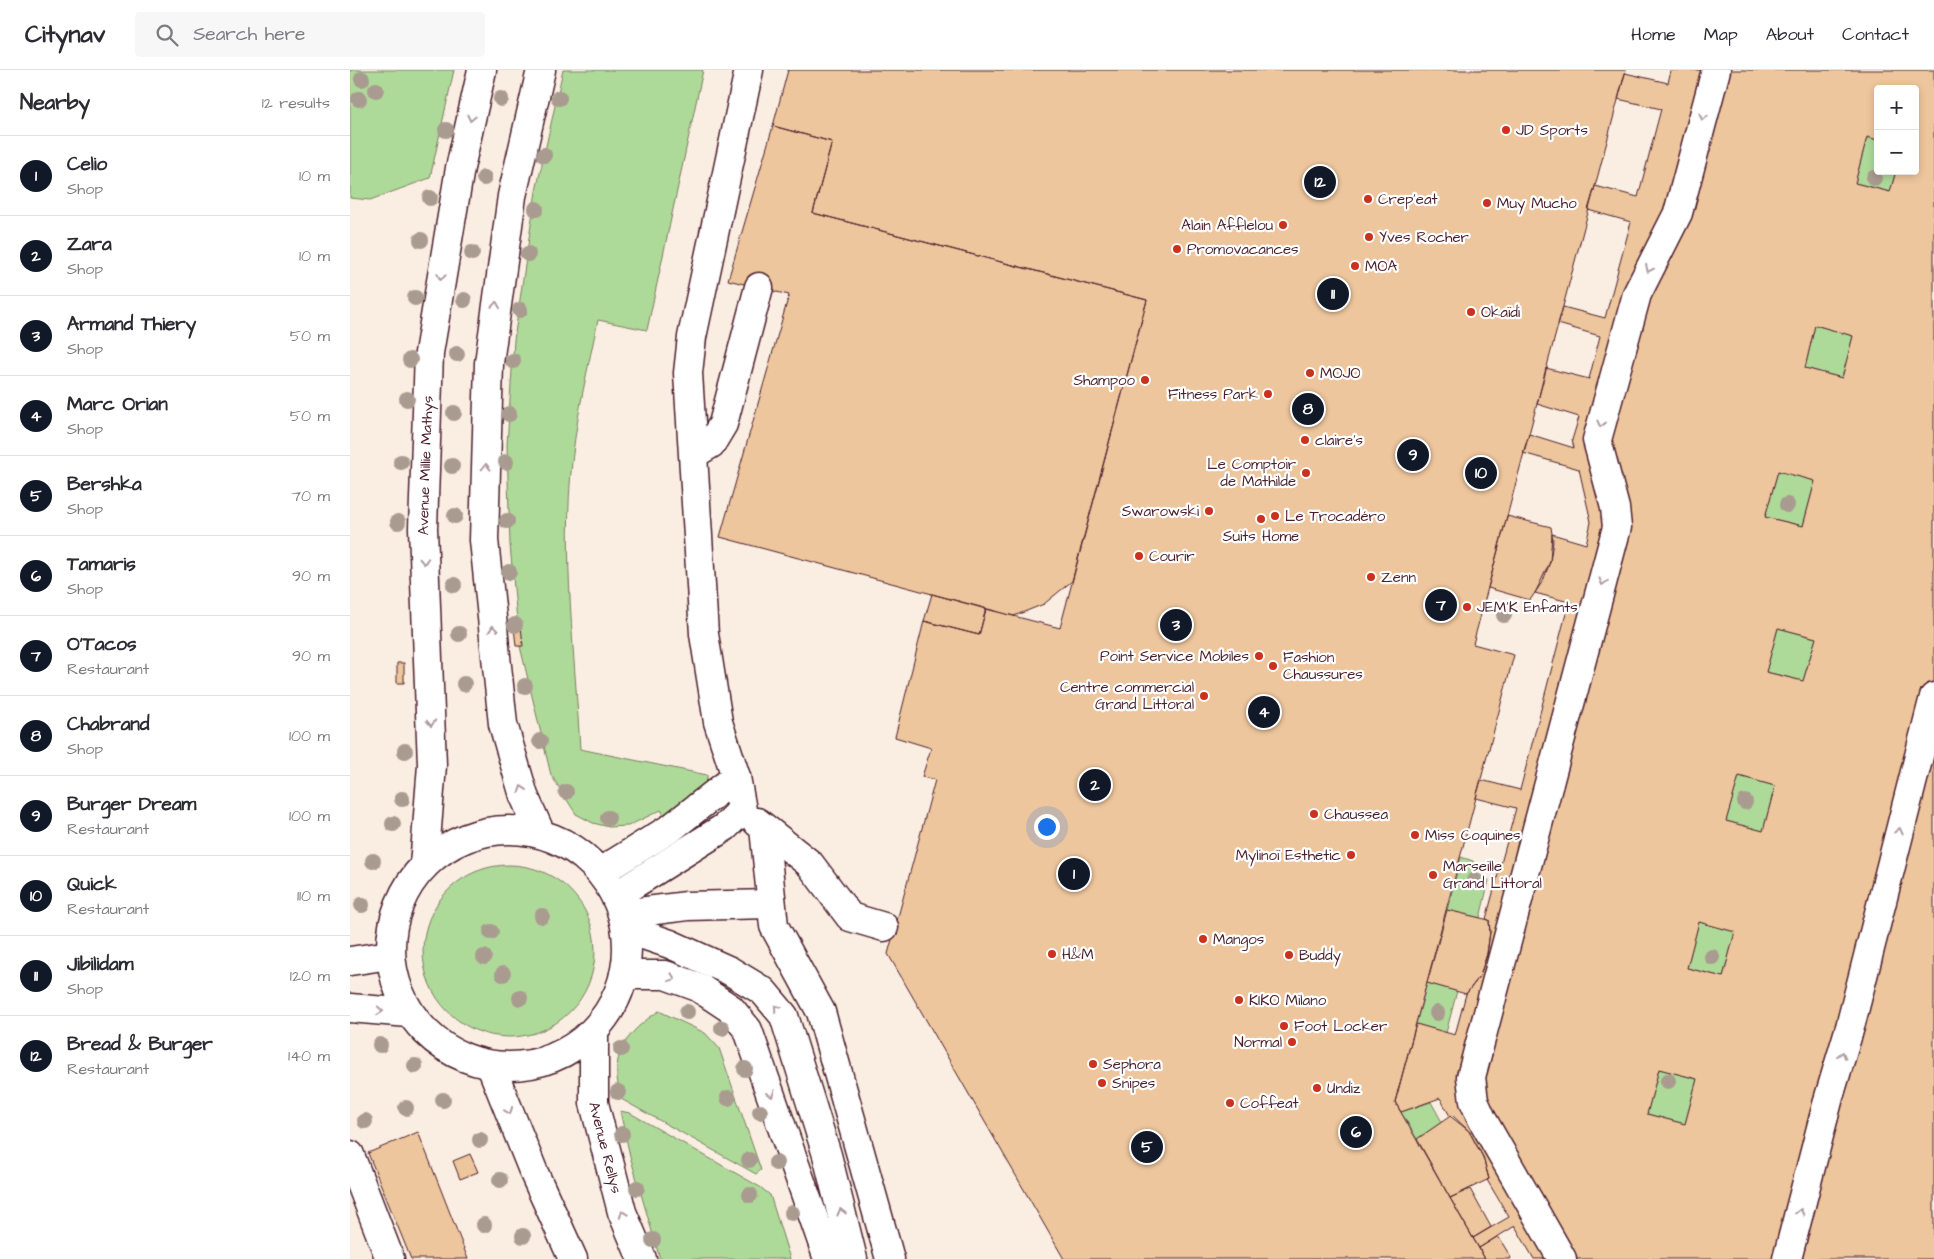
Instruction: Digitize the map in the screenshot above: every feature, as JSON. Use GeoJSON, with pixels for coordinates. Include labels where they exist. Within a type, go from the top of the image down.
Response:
{"type":"FeatureCollection","features":[{"type":"Feature","properties":{"kind":"street","name":"Avenue Millie Mathys"},"geometry":{"type":"LineString","coordinates":[[424,866],[432,765],[422,528],[428,353],[460,168],[482,70]]}},
{"type":"Feature","properties":{"kind":"street"},"geometry":{"type":"LineString","coordinates":[[541,70],[512,196],[488,363],[484,540],[503,724],[524,796],[541,834]]}},
{"type":"Feature","properties":{"kind":"street"},"geometry":{"type":"LineString","coordinates":[[749,70],[692,337],[688,373],[704,634],[718,722],[736,777],[742,810],[810,864],[850,917],[884,926]]}},
{"type":"Feature","properties":{"kind":"street"},"geometry":{"type":"LineString","coordinates":[[1562,1259],[1482,1119],[1474,1101],[1471,1077],[1617,526],[1615,508],[1597,440],[1637,294],[1678,213],[1716,70]]}},
{"type":"Feature","properties":{"kind":"street"},"geometry":{"type":"LineString","coordinates":[[694,454],[710,444],[723,424],[759,287]]}},
{"type":"Feature","properties":{"kind":"street"},"geometry":{"type":"LineString","coordinates":[[1788,1259],[1850,1027],[1934,697]]}},
{"type":"Feature","properties":{"kind":"street"},"geometry":{"type":"LineString","coordinates":[[600,872],[672,828],[736,777]]}},
{"type":"Feature","properties":{"kind":"street"},"geometry":{"type":"LineString","coordinates":[[621,913],[725,827],[742,810]]}},
{"type":"Feature","properties":{"kind":"street"},"geometry":{"type":"LineString","coordinates":[[764,828],[774,926],[821,1012],[890,1259]]}},
{"type":"Feature","properties":{"kind":"street"},"geometry":{"type":"LineString","coordinates":[[509,829],[541,834],[563,842],[583,855],[600,872],[621,913],[628,952],[624,975],[613,1004],[594,1031],[572,1048],[547,1061],[519,1067],[490,1066],[466,1060],[444,1048],[424,1033],[409,1013],[396,985],[390,955],[393,922],[404,892],[424,866],[449,846],[478,834],[509,829]]}},
{"type":"Feature","properties":{"kind":"street"},"geometry":{"type":"LineString","coordinates":[[621,913],[695,905],[771,904]]}},
{"type":"Feature","properties":{"kind":"street"},"geometry":{"type":"LineString","coordinates":[[621,913],[670,944],[730,971],[764,991],[784,1016],[827,1155],[853,1259]]}},
{"type":"Feature","properties":{"kind":"street"},"geometry":{"type":"LineString","coordinates":[[350,961],[390,955]]}},
{"type":"Feature","properties":{"kind":"street"},"geometry":{"type":"LineString","coordinates":[[624,975],[664,975],[698,987],[731,1009],[748,1030],[827,1254]]}},
{"type":"Feature","properties":{"kind":"street"},"geometry":{"type":"LineString","coordinates":[[350,1008],[409,1013]]}},
{"type":"Feature","properties":{"kind":"street","name":"Avenue Rellys"},"geometry":{"type":"LineString","coordinates":[[594,1031],[594,1103],[622,1212],[642,1259]]}},
{"type":"Feature","properties":{"kind":"street"},"geometry":{"type":"LineString","coordinates":[[490,1066],[534,1173],[573,1259]]}},
{"type":"Feature","properties":{"kind":"street"},"geometry":{"type":"LineString","coordinates":[[350,1155],[390,1259]]}},
{"type":"Feature","properties":{"kind":"green space"},"geometry":{"type":"Polygon","coordinates":[[[350,70],[454,70],[430,178],[370,200],[350,198],[350,70]]]}},
{"type":"Feature","properties":{"kind":"green space"},"geometry":{"type":"Polygon","coordinates":[[[563,70],[703,70],[647,330],[598,320],[580,408],[572,462],[568,532],[569,569],[580,749],[707,775],[704,789],[693,800],[664,815],[661,810],[628,826],[609,827],[593,823],[576,814],[551,775],[519,642],[510,545],[507,445],[514,340],[536,191],[563,70]]]}},
{"type":"Feature","properties":{"kind":"green space"},"geometry":{"type":"Polygon","coordinates":[[[1867,137],[1874,139],[1874,175],[1895,175],[1890,192],[1855,183],[1867,137]]]}},
{"type":"Feature","properties":{"kind":"green space"},"geometry":{"type":"Polygon","coordinates":[[[1815,325],[1853,336],[1842,378],[1805,368],[1815,325]]]}},
{"type":"Feature","properties":{"kind":"green space"},"geometry":{"type":"Polygon","coordinates":[[[1778,471],[1815,481],[1803,526],[1765,517],[1778,471]]]}},
{"type":"Feature","properties":{"kind":"green space"},"geometry":{"type":"Polygon","coordinates":[[[1778,628],[1816,638],[1803,681],[1766,672],[1778,628]]]}},
{"type":"Feature","properties":{"kind":"green space"},"geometry":{"type":"Polygon","coordinates":[[[1739,776],[1775,786],[1763,831],[1726,821],[1739,776]]]}},
{"type":"Feature","properties":{"kind":"green space"},"geometry":{"type":"Polygon","coordinates":[[[1461,857],[1473,861],[1478,873],[1489,880],[1480,918],[1447,910],[1461,857]]]}},
{"type":"Feature","properties":{"kind":"green space"},"geometry":{"type":"Polygon","coordinates":[[[501,865],[517,865],[550,875],[570,890],[585,910],[593,934],[595,951],[593,968],[585,992],[570,1012],[550,1027],[534,1033],[517,1037],[501,1037],[468,1027],[443,1006],[433,992],[427,976],[423,959],[423,943],[433,910],[454,885],[468,875],[484,869],[501,865]]]}},
{"type":"Feature","properties":{"kind":"green space"},"geometry":{"type":"Polygon","coordinates":[[[1699,922],[1735,932],[1723,977],[1687,968],[1699,922]]]}},
{"type":"Feature","properties":{"kind":"green space"},"geometry":{"type":"Polygon","coordinates":[[[1427,983],[1457,991],[1446,1033],[1416,1024],[1427,983]]]}},
{"type":"Feature","properties":{"kind":"green space"},"geometry":{"type":"Polygon","coordinates":[[[659,1011],[705,1033],[719,1048],[761,1170],[756,1174],[621,1099],[617,1072],[621,1050],[637,1028],[659,1011]]]}},
{"type":"Feature","properties":{"kind":"green space"},"geometry":{"type":"Polygon","coordinates":[[[1659,1069],[1697,1079],[1685,1124],[1647,1114],[1659,1069]]]}},
{"type":"Feature","properties":{"kind":"green space"},"geometry":{"type":"Polygon","coordinates":[[[1431,1102],[1442,1122],[1417,1139],[1401,1112],[1431,1102]]]}},
{"type":"Feature","properties":{"kind":"green space"},"geometry":{"type":"Polygon","coordinates":[[[620,1111],[630,1113],[760,1187],[770,1195],[790,1259],[660,1259],[630,1156],[620,1111]]]}},
{"type":"Feature","properties":{"kind":"building","name":"Centre commercial Grand Littoral"},"geometry":{"type":"Polygon","coordinates":[[[788,70],[1626,70],[1473,644],[1514,655],[1395,1102],[1485,1259],[1064,1259],[888,954],[935,780],[922,777],[931,748],[895,737],[924,621],[979,635],[986,609],[1060,628],[1147,300],[813,213],[832,142],[773,126],[788,70]]]}},
{"type":"Feature","properties":{"kind":"building"},"geometry":{"type":"Polygon","coordinates":[[[1671,70],[1934,70],[1934,1259],[1534,1259],[1515,1226],[1479,1248],[1473,1238],[1509,1217],[1487,1180],[1489,1179],[1483,1157],[1469,1131],[1450,1116],[1440,1098],[1401,1112],[1395,1102],[1416,1024],[1455,1035],[1466,994],[1480,976],[1487,954],[1490,932],[1489,920],[1486,919],[1516,808],[1476,798],[1481,780],[1520,790],[1569,602],[1535,593],[1550,562],[1552,534],[1586,544],[1591,522],[1579,469],[1523,453],[1529,434],[1574,448],[1572,440],[1579,417],[1537,404],[1546,368],[1589,379],[1600,336],[1558,324],[1563,307],[1605,318],[1631,222],[1588,210],[1595,186],[1638,197],[1661,109],[1618,99],[1625,73],[1668,83],[1671,70]],[[1815,325],[1805,368],[1842,378],[1853,336],[1815,325]],[[1778,471],[1765,517],[1803,526],[1815,481],[1778,471]],[[1778,628],[1766,672],[1803,681],[1816,638],[1778,628]],[[1739,776],[1726,821],[1763,831],[1775,786],[1739,776]],[[1699,922],[1687,968],[1723,977],[1735,932],[1699,922]],[[1659,1069],[1647,1114],[1685,1124],[1697,1079],[1659,1069]]]}},
{"type":"Feature","properties":{"kind":"building"},"geometry":{"type":"Polygon","coordinates":[[[773,126],[832,142],[813,213],[1147,300],[1072,581],[1044,604],[1014,616],[720,537],[789,295],[728,280],[773,126]]]}},
{"type":"Feature","properties":{"kind":"building"},"geometry":{"type":"Polygon","coordinates":[[[1507,516],[1551,527],[1553,541],[1550,562],[1543,581],[1530,600],[1488,588],[1507,516]]]}},
{"type":"Feature","properties":{"kind":"building"},"geometry":{"type":"Polygon","coordinates":[[[932,594],[986,609],[979,635],[924,621],[932,594]]]}},
{"type":"Feature","properties":{"kind":"building"},"geometry":{"type":"Polygon","coordinates":[[[521,626],[523,646],[516,646],[514,627],[521,626]]]}},
{"type":"Feature","properties":{"kind":"building"},"geometry":{"type":"Polygon","coordinates":[[[397,663],[404,663],[404,683],[397,683],[397,663]]]}},
{"type":"Feature","properties":{"kind":"building"},"geometry":{"type":"Polygon","coordinates":[[[1447,910],[1489,920],[1490,932],[1487,954],[1480,976],[1466,994],[1427,983],[1447,910]]]}},
{"type":"Feature","properties":{"kind":"building"},"geometry":{"type":"Polygon","coordinates":[[[1452,1115],[1469,1131],[1483,1157],[1489,1179],[1450,1198],[1417,1139],[1452,1115]]]}},
{"type":"Feature","properties":{"kind":"building"},"geometry":{"type":"Polygon","coordinates":[[[418,1132],[468,1259],[411,1259],[368,1153],[418,1132]]]}},
{"type":"Feature","properties":{"kind":"building"},"geometry":{"type":"Polygon","coordinates":[[[470,1154],[478,1172],[460,1179],[453,1161],[470,1154]]]}},
{"type":"Feature","properties":{"kind":"building"},"geometry":{"type":"Polygon","coordinates":[[[1470,1189],[1491,1227],[1473,1238],[1450,1198],[1470,1189]]]}},
{"type":"Feature","properties":{"kind":"building"},"geometry":{"type":"Polygon","coordinates":[[[1498,1236],[1511,1259],[1485,1259],[1479,1248],[1498,1236]]]}},
{"type":"Feature","properties":{"kind":"place","name":"JD Sports"},"geometry":{"type":"Point","coordinates":[1506,130]}},
{"type":"Feature","properties":{"kind":"place","name":"Bread & Burger"},"geometry":{"type":"Point","coordinates":[1320,182]}},
{"type":"Feature","properties":{"kind":"place","name":"Crep'eat"},"geometry":{"type":"Point","coordinates":[1368,199]}},
{"type":"Feature","properties":{"kind":"place","name":"Muy Mucho"},"geometry":{"type":"Point","coordinates":[1487,203]}},
{"type":"Feature","properties":{"kind":"place","name":"Alain Afflelou"},"geometry":{"type":"Point","coordinates":[1283,225]}},
{"type":"Feature","properties":{"kind":"place","name":"Yves Rocher"},"geometry":{"type":"Point","coordinates":[1369,237]}},
{"type":"Feature","properties":{"kind":"place","name":"Promovacances"},"geometry":{"type":"Point","coordinates":[1177,249]}},
{"type":"Feature","properties":{"kind":"place","name":"MOA"},"geometry":{"type":"Point","coordinates":[1355,266]}},
{"type":"Feature","properties":{"kind":"place","name":"Jibilidam"},"geometry":{"type":"Point","coordinates":[1333,294]}},
{"type":"Feature","properties":{"kind":"place","name":"Okaïdi"},"geometry":{"type":"Point","coordinates":[1471,312]}},
{"type":"Feature","properties":{"kind":"place","name":"MOJO"},"geometry":{"type":"Point","coordinates":[1310,373]}},
{"type":"Feature","properties":{"kind":"place","name":"Shampoo"},"geometry":{"type":"Point","coordinates":[1145,380]}},
{"type":"Feature","properties":{"kind":"place","name":"Fitness Park"},"geometry":{"type":"Point","coordinates":[1268,394]}},
{"type":"Feature","properties":{"kind":"place","name":"Chabrand"},"geometry":{"type":"Point","coordinates":[1308,409]}},
{"type":"Feature","properties":{"kind":"place","name":"claire's"},"geometry":{"type":"Point","coordinates":[1305,440]}},
{"type":"Feature","properties":{"kind":"place","name":"Burger Dream"},"geometry":{"type":"Point","coordinates":[1413,455]}},
{"type":"Feature","properties":{"kind":"place","name":"Le Comptoir de Mathilde"},"geometry":{"type":"Point","coordinates":[1306,473]}},
{"type":"Feature","properties":{"kind":"place","name":"Quick"},"geometry":{"type":"Point","coordinates":[1481,473]}},
{"type":"Feature","properties":{"kind":"place","name":"Swarowski"},"geometry":{"type":"Point","coordinates":[1209,511]}},
{"type":"Feature","properties":{"kind":"place","name":"Le Trocadéro"},"geometry":{"type":"Point","coordinates":[1275,516]}},
{"type":"Feature","properties":{"kind":"place","name":"Suits Home"},"geometry":{"type":"Point","coordinates":[1261,519]}},
{"type":"Feature","properties":{"kind":"place","name":"Courir"},"geometry":{"type":"Point","coordinates":[1139,556]}},
{"type":"Feature","properties":{"kind":"place","name":"Zenn"},"geometry":{"type":"Point","coordinates":[1371,577]}},
{"type":"Feature","properties":{"kind":"place","name":"O'Tacos"},"geometry":{"type":"Point","coordinates":[1441,605]}},
{"type":"Feature","properties":{"kind":"place","name":"JEM'K Enfants"},"geometry":{"type":"Point","coordinates":[1467,607]}},
{"type":"Feature","properties":{"kind":"place","name":"Armand Thiery"},"geometry":{"type":"Point","coordinates":[1176,625]}},
{"type":"Feature","properties":{"kind":"place","name":"Point Service Mobiles"},"geometry":{"type":"Point","coordinates":[1259,656]}},
{"type":"Feature","properties":{"kind":"place","name":"Fashion Chaussures"},"geometry":{"type":"Point","coordinates":[1273,666]}},
{"type":"Feature","properties":{"kind":"place","name":"Centre commercial Grand Littoral"},"geometry":{"type":"Point","coordinates":[1204,696]}},
{"type":"Feature","properties":{"kind":"place","name":"Marc Orian"},"geometry":{"type":"Point","coordinates":[1264,712]}},
{"type":"Feature","properties":{"kind":"place","name":"Zara"},"geometry":{"type":"Point","coordinates":[1095,785]}},
{"type":"Feature","properties":{"kind":"place","name":"Chaussea"},"geometry":{"type":"Point","coordinates":[1314,814]}},
{"type":"Feature","properties":{"kind":"place","name":"Miss Coquines"},"geometry":{"type":"Point","coordinates":[1415,835]}},
{"type":"Feature","properties":{"kind":"place","name":"Mylinoï Esthetic"},"geometry":{"type":"Point","coordinates":[1351,855]}},
{"type":"Feature","properties":{"kind":"place","name":"Celio"},"geometry":{"type":"Point","coordinates":[1074,874]}},
{"type":"Feature","properties":{"kind":"place","name":"Marseille Grand Littoral"},"geometry":{"type":"Point","coordinates":[1433,875]}},
{"type":"Feature","properties":{"kind":"place","name":"Mangos"},"geometry":{"type":"Point","coordinates":[1203,939]}},
{"type":"Feature","properties":{"kind":"place","name":"H&M"},"geometry":{"type":"Point","coordinates":[1052,954]}},
{"type":"Feature","properties":{"kind":"place","name":"Buddy"},"geometry":{"type":"Point","coordinates":[1289,955]}},
{"type":"Feature","properties":{"kind":"place","name":"KIKO Milano"},"geometry":{"type":"Point","coordinates":[1239,1000]}},
{"type":"Feature","properties":{"kind":"place","name":"Foot Locker"},"geometry":{"type":"Point","coordinates":[1284,1026]}},
{"type":"Feature","properties":{"kind":"place","name":"Normal"},"geometry":{"type":"Point","coordinates":[1292,1042]}},
{"type":"Feature","properties":{"kind":"place","name":"Sephora"},"geometry":{"type":"Point","coordinates":[1093,1064]}},
{"type":"Feature","properties":{"kind":"place","name":"Snipes"},"geometry":{"type":"Point","coordinates":[1102,1083]}},
{"type":"Feature","properties":{"kind":"place","name":"Undiz"},"geometry":{"type":"Point","coordinates":[1317,1088]}},
{"type":"Feature","properties":{"kind":"place","name":"Coffeat"},"geometry":{"type":"Point","coordinates":[1230,1103]}},
{"type":"Feature","properties":{"kind":"place","name":"Tamaris"},"geometry":{"type":"Point","coordinates":[1356,1132]}},
{"type":"Feature","properties":{"kind":"place","name":"Bershka"},"geometry":{"type":"Point","coordinates":[1147,1147]}}]}
